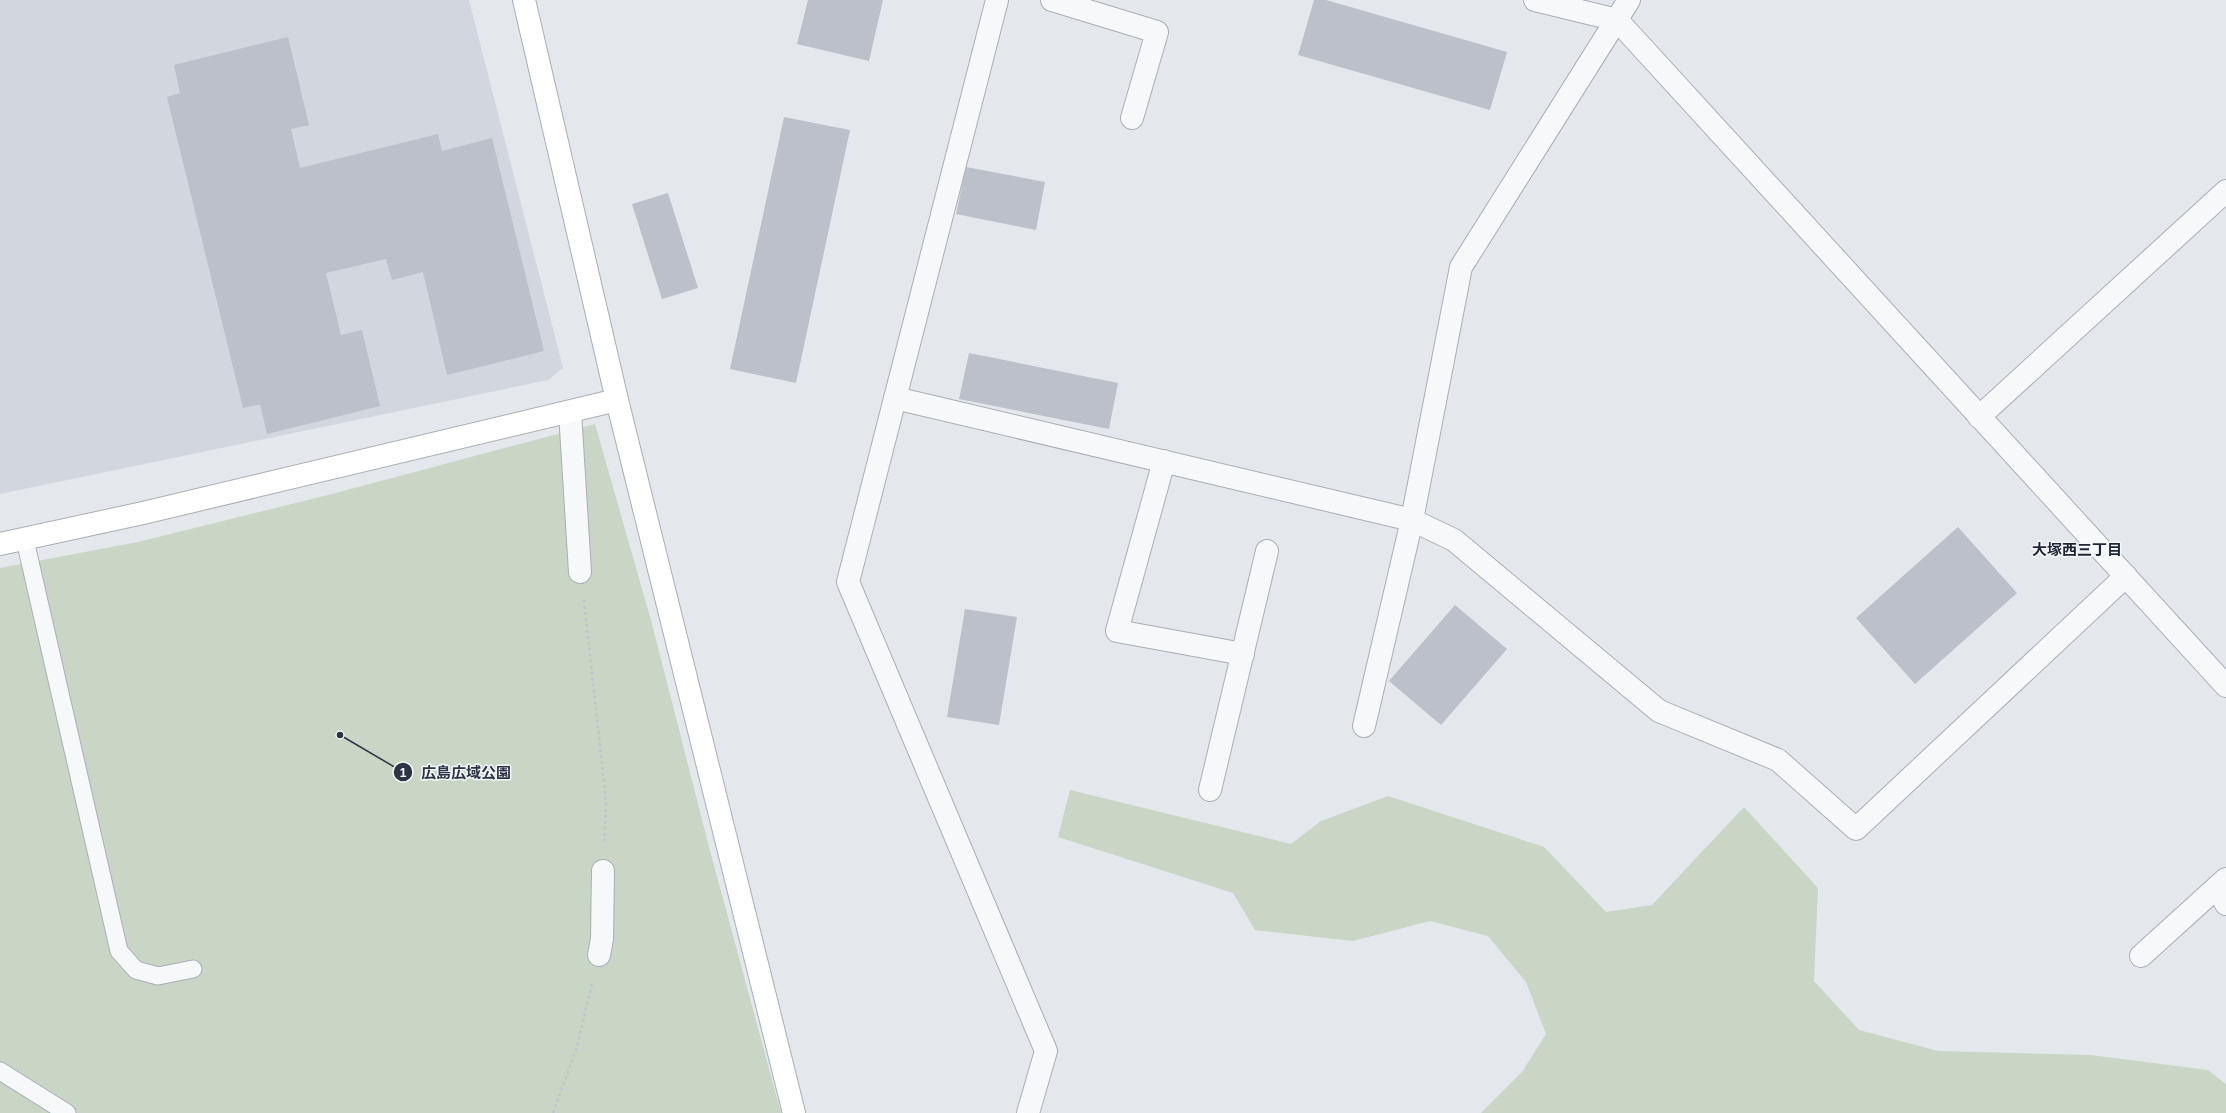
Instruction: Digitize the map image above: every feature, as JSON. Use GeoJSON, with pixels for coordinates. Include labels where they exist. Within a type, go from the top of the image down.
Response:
{"type":"FeatureCollection","features":[{"type":"Feature","properties":{"kind":"street"},"geometry":{"type":"LineString","coordinates":[[524,0],[617,400],[794,1113]]}},
{"type":"Feature","properties":{"kind":"street"},"geometry":{"type":"LineString","coordinates":[[996,0],[848,582],[1046,1050],[1028,1113]]}},
{"type":"Feature","properties":{"kind":"street"},"geometry":{"type":"LineString","coordinates":[[1052,0],[1157,32],[1132,118]]}},
{"type":"Feature","properties":{"kind":"street"},"geometry":{"type":"LineString","coordinates":[[1534,0],[1617,20],[2226,686]]}},
{"type":"Feature","properties":{"kind":"street"},"geometry":{"type":"LineString","coordinates":[[1364,726],[1412,520],[1461,267],[1629,0]]}},
{"type":"Feature","properties":{"kind":"street"},"geometry":{"type":"LineString","coordinates":[[1980,417],[2226,191]]}},
{"type":"Feature","properties":{"kind":"street"},"geometry":{"type":"LineString","coordinates":[[895,398],[1412,520],[1454,540],[1659,711],[1778,760],[1856,830],[2126,576]]}},
{"type":"Feature","properties":{"kind":"street"},"geometry":{"type":"LineString","coordinates":[[0,544],[25,540],[617,400]]}},
{"type":"Feature","properties":{"kind":"street"},"geometry":{"type":"LineString","coordinates":[[570,412],[580,572]]}},
{"type":"Feature","properties":{"kind":"street"},"geometry":{"type":"LineString","coordinates":[[1164,461],[1117,631],[1243,654]]}},
{"type":"Feature","properties":{"kind":"street"},"geometry":{"type":"LineString","coordinates":[[1210,790],[1267,551]]}},
{"type":"Feature","properties":{"kind":"street"},"geometry":{"type":"LineString","coordinates":[[599,955],[602,939],[603,871]]}},
{"type":"Feature","properties":{"kind":"street"},"geometry":{"type":"LineString","coordinates":[[2141,956],[2223,890]]}},
{"type":"Feature","properties":{"kind":"lane"},"geometry":{"type":"LineString","coordinates":[[25,540],[119,951],[136,970],[158,976],[194,969]]}},
{"type":"Feature","properties":{"kind":"lane"},"geometry":{"type":"LineString","coordinates":[[0,1071],[67,1113]]}},
{"type":"Feature","properties":{"kind":"path"},"geometry":{"type":"LineString","coordinates":[[580,572],[606,802],[603,871]]}},
{"type":"Feature","properties":{"kind":"path"},"geometry":{"type":"LineString","coordinates":[[553,1113],[577,1047],[599,955]]}},
{"type":"Feature","properties":{"kind":"shaded area"},"geometry":{"type":"Polygon","coordinates":[[[0,0],[469,0],[563,368],[548,380],[0,494],[0,0]]]}},
{"type":"Feature","properties":{"kind":"green space"},"geometry":{"type":"Polygon","coordinates":[[[595,424],[652,624],[709,847],[781,1113],[0,1113],[0,568],[138,542],[332,494],[595,424]]]}},
{"type":"Feature","properties":{"kind":"green space"},"geometry":{"type":"Polygon","coordinates":[[[1070,790],[1291,844],[1321,821],[1388,796],[1544,847],[1606,912],[1652,905],[1744,807],[1818,888],[1814,981],[1859,1030],[1938,1051],[2090,1055],[2208,1070],[2226,1084],[2226,1113],[1481,1113],[1522,1072],[1546,1034],[1526,982],[1488,936],[1430,921],[1353,941],[1255,930],[1233,893],[1058,837],[1070,790]]]}},
{"type":"Feature","properties":{"kind":"building"},"geometry":{"type":"Polygon","coordinates":[[[808,0],[883,0],[869,61],[797,44],[808,0]]]}},
{"type":"Feature","properties":{"kind":"building"},"geometry":{"type":"Polygon","coordinates":[[[1314,0],[1326,0],[1507,52],[1490,110],[1298,55],[1314,0]]]}},
{"type":"Feature","properties":{"kind":"building"},"geometry":{"type":"Polygon","coordinates":[[[288,37],[309,125],[291,129],[300,168],[438,134],[442,151],[492,138],[544,351],[447,375],[423,272],[392,280],[386,259],[326,273],[341,335],[362,330],[380,406],[267,434],[260,404],[243,408],[167,97],[180,93],[174,65],[288,37]]]}},
{"type":"Feature","properties":{"kind":"building"},"geometry":{"type":"Polygon","coordinates":[[[784,117],[850,130],[796,383],[730,369],[784,117]]]}},
{"type":"Feature","properties":{"kind":"building"},"geometry":{"type":"Polygon","coordinates":[[[966,167],[1045,182],[1036,230],[956,214],[966,167]]]}},
{"type":"Feature","properties":{"kind":"building"},"geometry":{"type":"Polygon","coordinates":[[[668,193],[698,288],[662,299],[632,204],[668,193]]]}},
{"type":"Feature","properties":{"kind":"building"},"geometry":{"type":"Polygon","coordinates":[[[969,353],[1118,383],[1109,429],[959,399],[969,353]]]}},
{"type":"Feature","properties":{"kind":"building"},"geometry":{"type":"Polygon","coordinates":[[[1958,527],[2017,593],[1915,684],[1856,618],[1958,527]]]}},
{"type":"Feature","properties":{"kind":"building"},"geometry":{"type":"Polygon","coordinates":[[[1455,605],[1507,649],[1441,725],[1389,681],[1455,605]]]}},
{"type":"Feature","properties":{"kind":"building"},"geometry":{"type":"Polygon","coordinates":[[[965,609],[1017,617],[999,725],[947,717],[965,609]]]}},
{"type":"Feature","properties":{"kind":"place","name":"広島広域公園"},"geometry":{"type":"Point","coordinates":[340,735]}},
{"type":"Feature","properties":{"kind":"district","name":"大塚西三丁目"},"geometry":{"type":"Point","coordinates":[2077,549]}}]}
